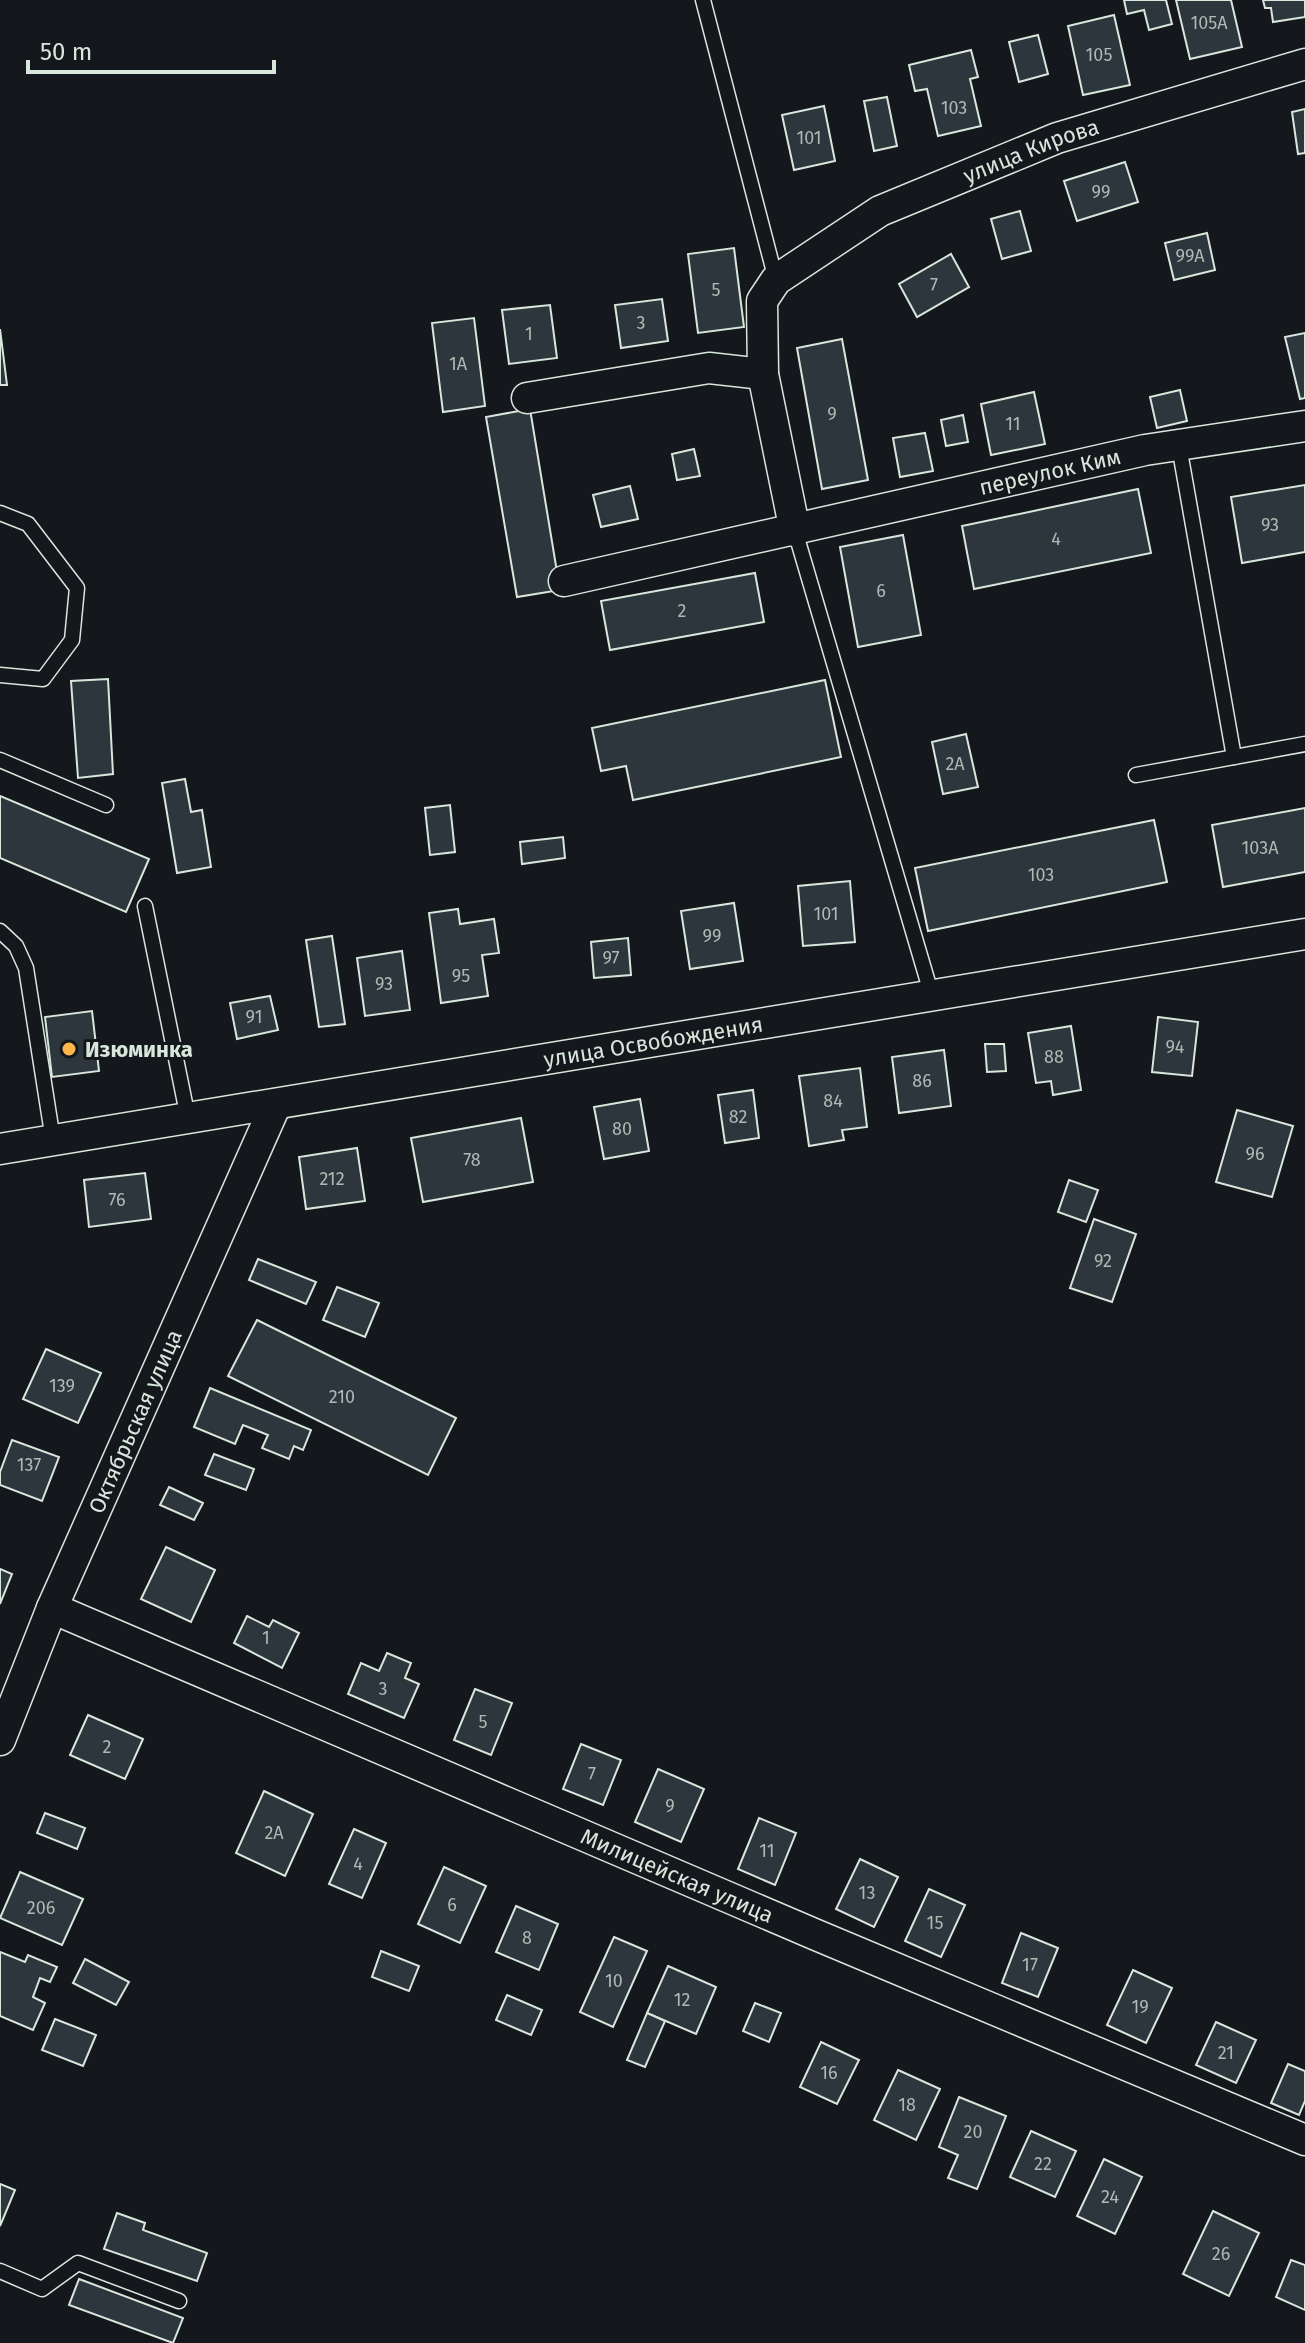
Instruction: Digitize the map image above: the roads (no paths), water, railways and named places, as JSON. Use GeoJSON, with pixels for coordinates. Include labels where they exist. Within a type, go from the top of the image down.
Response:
{"type":"FeatureCollection","features":[{"type":"Feature","properties":{"kind":"street","name":"улица Кирова"},"geometry":{"type":"LineString","coordinates":[[776,280],[880,211],[1057,138],[1305,64]]}},
{"type":"Feature","properties":{"kind":"street"},"geometry":{"type":"LineString","coordinates":[[776,280],[762,301],[763,374],[795,531]]}},
{"type":"Feature","properties":{"kind":"street"},"geometry":{"type":"LineString","coordinates":[[527,398],[709,368],[763,374]]}},
{"type":"Feature","properties":{"kind":"street","name":"переулок Ким"},"geometry":{"type":"LineString","coordinates":[[564,581],[1145,450],[1305,426]]}},
{"type":"Feature","properties":{"kind":"street","name":"улица Освобождения"},"geometry":{"type":"LineString","coordinates":[[0,1149],[1305,934]]}},
{"type":"Feature","properties":{"kind":"street","name":"Октябрьская улица"},"geometry":{"type":"LineString","coordinates":[[0,1740],[52,1608],[276,1104]]}},
{"type":"Feature","properties":{"kind":"street","name":"Милицейская улица"},"geometry":{"type":"LineString","coordinates":[[52,1608],[1305,2140]]}},
{"type":"Feature","properties":{"kind":"lane"},"geometry":{"type":"LineString","coordinates":[[703,0],[776,280]]}},
{"type":"Feature","properties":{"kind":"lane"},"geometry":{"type":"LineString","coordinates":[[1179,446],[1234,757]]}},
{"type":"Feature","properties":{"kind":"lane"},"geometry":{"type":"LineString","coordinates":[[0,513],[28,524],[77,588],[72,640],[43,679],[0,675]]}},
{"type":"Feature","properties":{"kind":"lane"},"geometry":{"type":"LineString","coordinates":[[795,531],[932,997]]}},
{"type":"Feature","properties":{"kind":"lane"},"geometry":{"type":"LineString","coordinates":[[1136,775],[1305,744]]}},
{"type":"Feature","properties":{"kind":"lane"},"geometry":{"type":"LineString","coordinates":[[0,760],[106,805]]}},
{"type":"Feature","properties":{"kind":"lane"},"geometry":{"type":"LineString","coordinates":[[145,906],[188,1118]]}},
{"type":"Feature","properties":{"kind":"lane"},"geometry":{"type":"LineString","coordinates":[[0,931],[16,946],[26,968],[53,1140]]}},
{"type":"Feature","properties":{"kind":"lane"},"geometry":{"type":"LineString","coordinates":[[0,2271],[42,2289],[78,2263],[179,2301]]}},
{"type":"Feature","properties":{"kind":"place","name":"Изюминка"},"geometry":{"type":"Point","coordinates":[69,1049]}}]}
